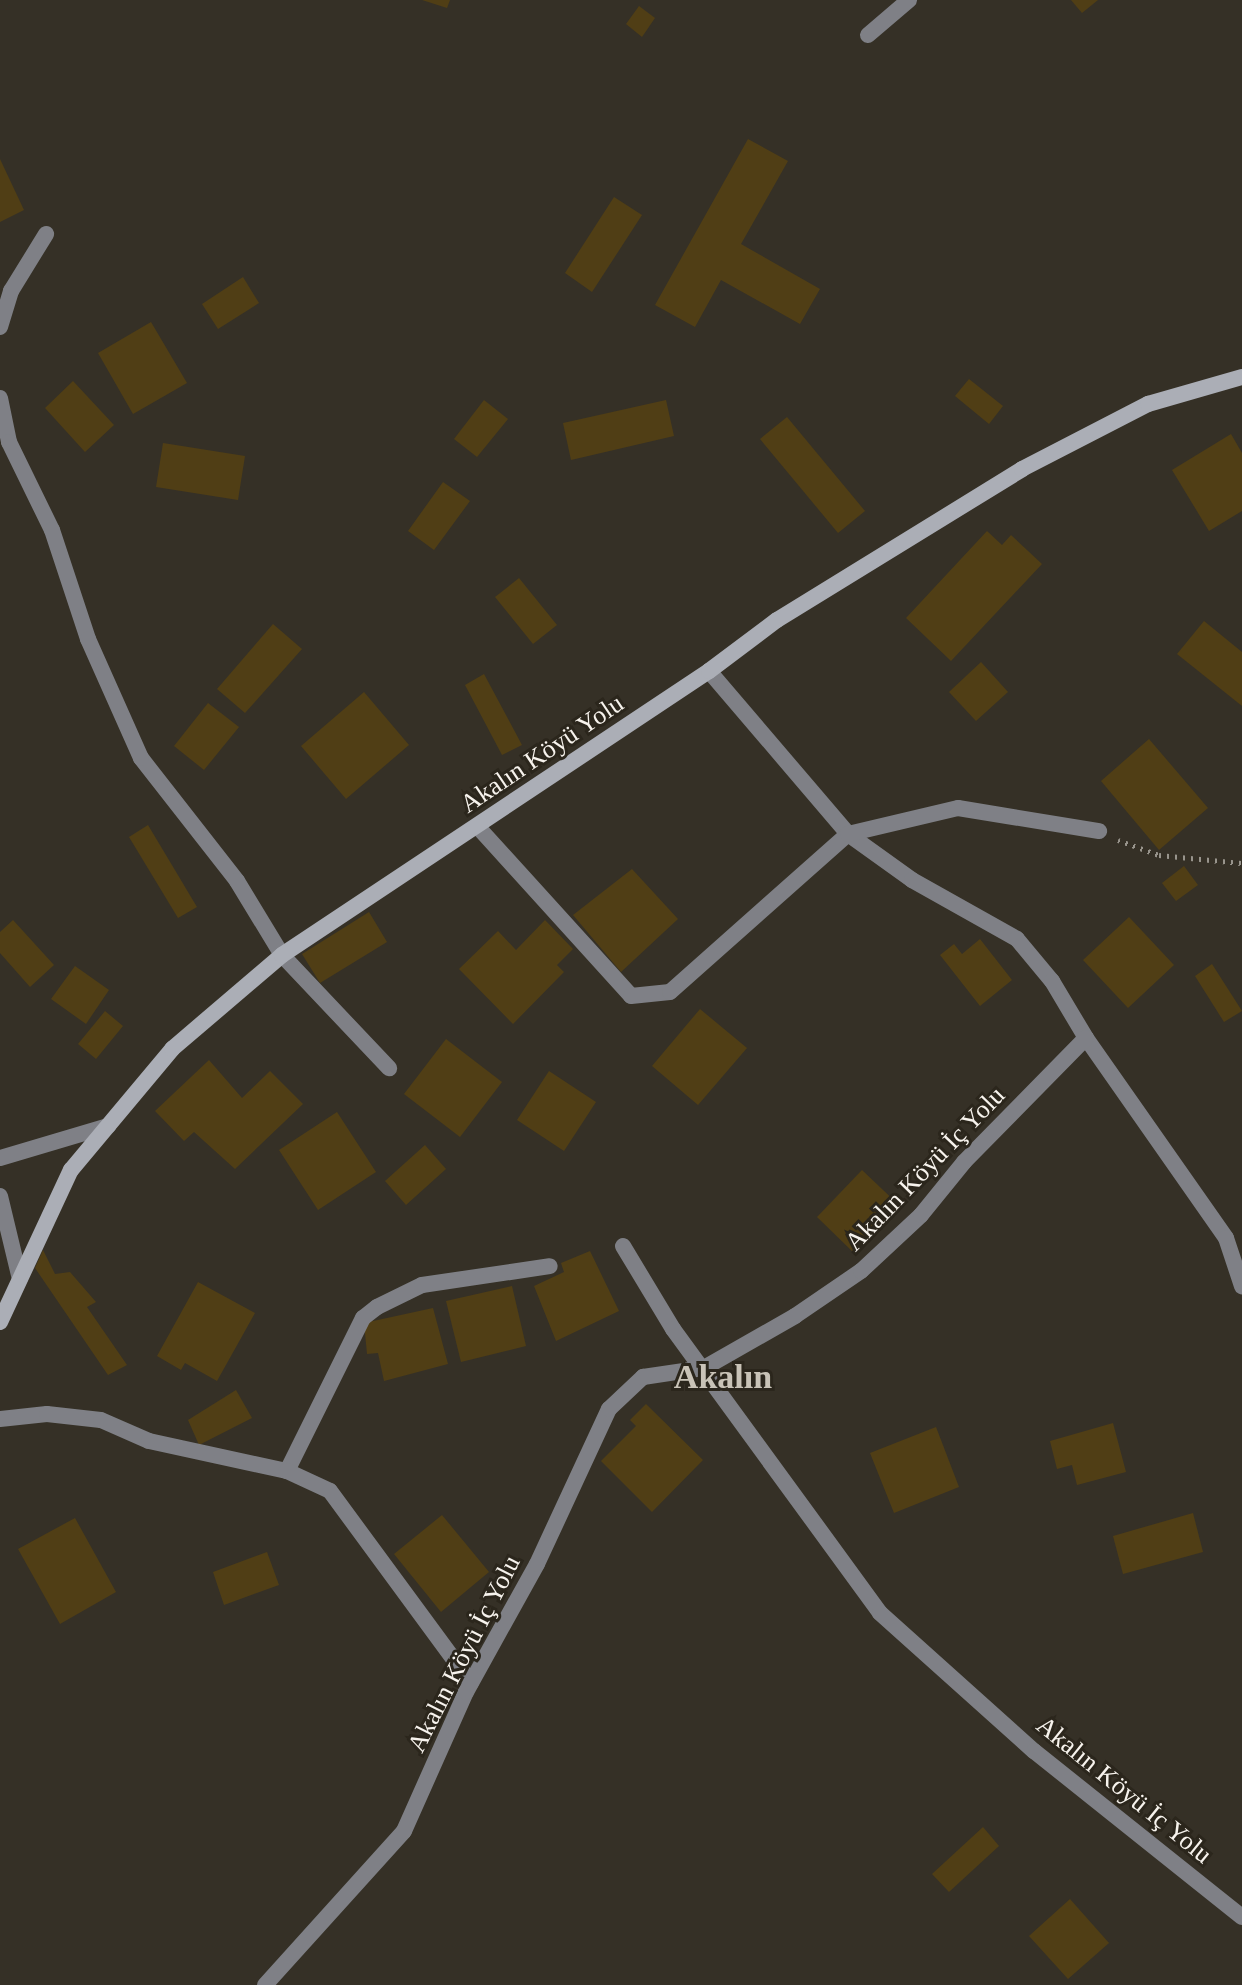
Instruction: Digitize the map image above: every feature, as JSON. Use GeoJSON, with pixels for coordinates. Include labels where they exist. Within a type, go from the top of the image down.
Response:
{"type":"FeatureCollection","features":[{"type":"Feature","properties":{"kind":"street"},"geometry":{"type":"LineString","coordinates":[[868,35],[909,0]]}},
{"type":"Feature","properties":{"kind":"street"},"geometry":{"type":"LineString","coordinates":[[0,327],[11,291],[46,234]]}},
{"type":"Feature","properties":{"kind":"street","name":"Akalın Köyü Yolu"},"geometry":{"type":"LineString","coordinates":[[0,1322],[71,1170],[172,1049],[282,955],[709,671],[777,620],[1022,469],[1148,404],[1242,377]]}},
{"type":"Feature","properties":{"kind":"street"},"geometry":{"type":"LineString","coordinates":[[0,398],[9,442],[52,530],[88,639],[141,758],[237,881],[282,955],[389,1068]]}},
{"type":"Feature","properties":{"kind":"street"},"geometry":{"type":"LineString","coordinates":[[709,671],[848,834],[912,880],[1017,939],[1052,981],[1086,1038],[1226,1238],[1242,1286]]}},
{"type":"Feature","properties":{"kind":"street"},"geometry":{"type":"LineString","coordinates":[[477,826],[631,996],[670,992],[848,834],[958,808],[1099,831]]}},
{"type":"Feature","properties":{"kind":"street","name":"Akalın Köyü İç Yolu"},"geometry":{"type":"LineString","coordinates":[[265,1985],[404,1831],[471,1683],[537,1564],[609,1409],[643,1377],[704,1368],[795,1316],[861,1271],[921,1215],[964,1162],[1086,1038]]}},
{"type":"Feature","properties":{"kind":"street"},"geometry":{"type":"LineString","coordinates":[[0,1158],[108,1126]]}},
{"type":"Feature","properties":{"kind":"street"},"geometry":{"type":"LineString","coordinates":[[0,1196],[20,1279]]}},
{"type":"Feature","properties":{"kind":"street","name":"Akalın Köyü İç Yolu"},"geometry":{"type":"LineString","coordinates":[[623,1246],[673,1329],[880,1613],[1034,1751],[1242,1917]]}},
{"type":"Feature","properties":{"kind":"street"},"geometry":{"type":"LineString","coordinates":[[287,1471],[363,1318],[377,1307],[422,1285],[550,1266]]}},
{"type":"Feature","properties":{"kind":"street"},"geometry":{"type":"LineString","coordinates":[[0,1419],[47,1414],[101,1420],[149,1441],[287,1471],[330,1491],[471,1683]]}},
{"type":"Feature","properties":{"kind":"path"},"geometry":{"type":"LineString","coordinates":[[1099,831],[1159,855],[1242,863]]}},
{"type":"Feature","properties":{"kind":"building"},"geometry":{"type":"Polygon","coordinates":[[[422,0],[450,0],[447,8],[422,0]]]}},
{"type":"Feature","properties":{"kind":"building"},"geometry":{"type":"Polygon","coordinates":[[[1071,0],[1098,0],[1082,13],[1071,0]]]}},
{"type":"Feature","properties":{"kind":"building"},"geometry":{"type":"Polygon","coordinates":[[[639,6],[655,18],[642,37],[626,24],[639,6]]]}},
{"type":"Feature","properties":{"kind":"building"},"geometry":{"type":"Polygon","coordinates":[[[748,139],[788,161],[741,244],[820,289],[800,324],[721,280],[695,327],[655,305],[748,139]]]}},
{"type":"Feature","properties":{"kind":"building"},"geometry":{"type":"Polygon","coordinates":[[[0,159],[24,210],[0,222],[0,159]]]}},
{"type":"Feature","properties":{"kind":"building"},"geometry":{"type":"Polygon","coordinates":[[[614,197],[642,215],[592,292],[565,273],[614,197]]]}},
{"type":"Feature","properties":{"kind":"building"},"geometry":{"type":"Polygon","coordinates":[[[243,277],[259,303],[218,329],[202,304],[243,277]]]}},
{"type":"Feature","properties":{"kind":"building"},"geometry":{"type":"Polygon","coordinates":[[[151,322],[187,383],[133,414],[98,353],[151,322]]]}},
{"type":"Feature","properties":{"kind":"building"},"geometry":{"type":"Polygon","coordinates":[[[969,379],[1003,406],[989,424],[955,396],[969,379]]]}},
{"type":"Feature","properties":{"kind":"building"},"geometry":{"type":"Polygon","coordinates":[[[73,381],[114,425],[85,452],[45,408],[73,381]]]}},
{"type":"Feature","properties":{"kind":"building"},"geometry":{"type":"Polygon","coordinates":[[[484,400],[508,419],[477,457],[454,439],[484,400]]]}},
{"type":"Feature","properties":{"kind":"building"},"geometry":{"type":"Polygon","coordinates":[[[666,400],[674,436],[571,460],[563,423],[666,400]]]}},
{"type":"Feature","properties":{"kind":"building"},"geometry":{"type":"Polygon","coordinates":[[[787,417],[865,511],[838,533],[760,439],[787,417]]]}},
{"type":"Feature","properties":{"kind":"building"},"geometry":{"type":"Polygon","coordinates":[[[1231,434],[1242,453],[1242,511],[1209,531],[1172,470],[1231,434]]]}},
{"type":"Feature","properties":{"kind":"building"},"geometry":{"type":"Polygon","coordinates":[[[163,443],[245,456],[238,500],[156,487],[163,443]]]}},
{"type":"Feature","properties":{"kind":"building"},"geometry":{"type":"Polygon","coordinates":[[[443,482],[470,501],[434,550],[408,531],[443,482]]]}},
{"type":"Feature","properties":{"kind":"building"},"geometry":{"type":"Polygon","coordinates":[[[987,531],[1002,545],[1011,535],[1042,564],[951,661],[906,618],[987,531]]]}},
{"type":"Feature","properties":{"kind":"building"},"geometry":{"type":"Polygon","coordinates":[[[519,578],[557,625],[533,644],[495,597],[519,578]]]}},
{"type":"Feature","properties":{"kind":"building"},"geometry":{"type":"Polygon","coordinates":[[[1204,621],[1242,652],[1242,706],[1177,654],[1204,621]]]}},
{"type":"Feature","properties":{"kind":"building"},"geometry":{"type":"Polygon","coordinates":[[[273,624],[302,649],[245,713],[217,689],[273,624]]]}},
{"type":"Feature","properties":{"kind":"building"},"geometry":{"type":"Polygon","coordinates":[[[981,662],[1008,692],[976,721],[949,692],[981,662]]]}},
{"type":"Feature","properties":{"kind":"building"},"geometry":{"type":"Polygon","coordinates":[[[484,674],[522,745],[502,755],[465,685],[484,674]]]}},
{"type":"Feature","properties":{"kind":"building"},"geometry":{"type":"Polygon","coordinates":[[[364,692],[409,745],[346,799],[301,746],[364,692]]]}},
{"type":"Feature","properties":{"kind":"building"},"geometry":{"type":"Polygon","coordinates":[[[208,703],[239,727],[204,770],[174,746],[208,703]]]}},
{"type":"Feature","properties":{"kind":"building"},"geometry":{"type":"Polygon","coordinates":[[[1149,739],[1208,808],[1159,850],[1101,781],[1149,739]]]}},
{"type":"Feature","properties":{"kind":"building"},"geometry":{"type":"Polygon","coordinates":[[[148,825],[197,907],[178,918],[129,837],[148,825]]]}},
{"type":"Feature","properties":{"kind":"building"},"geometry":{"type":"Polygon","coordinates":[[[1184,866],[1198,885],[1176,901],[1162,883],[1184,866]]]}},
{"type":"Feature","properties":{"kind":"building"},"geometry":{"type":"Polygon","coordinates":[[[632,869],[678,919],[621,972],[573,915],[632,869]]]}},
{"type":"Feature","properties":{"kind":"building"},"geometry":{"type":"Polygon","coordinates":[[[369,912],[387,942],[320,983],[302,954],[369,912]]]}},
{"type":"Feature","properties":{"kind":"building"},"geometry":{"type":"Polygon","coordinates":[[[1129,917],[1174,965],[1128,1008],[1083,960],[1129,917]]]}},
{"type":"Feature","properties":{"kind":"building"},"geometry":{"type":"Polygon","coordinates":[[[13,920],[54,965],[30,987],[0,953],[0,932],[13,920]]]}},
{"type":"Feature","properties":{"kind":"building"},"geometry":{"type":"Polygon","coordinates":[[[545,920],[573,949],[557,965],[564,972],[513,1024],[459,969],[498,931],[516,950],[545,920]]]}},
{"type":"Feature","properties":{"kind":"building"},"geometry":{"type":"Polygon","coordinates":[[[980,939],[1012,980],[980,1006],[940,955],[954,944],[962,954],[980,939]]]}},
{"type":"Feature","properties":{"kind":"building"},"geometry":{"type":"Polygon","coordinates":[[[1212,964],[1242,1011],[1224,1022],[1195,976],[1212,964]]]}},
{"type":"Feature","properties":{"kind":"building"},"geometry":{"type":"Polygon","coordinates":[[[75,966],[109,990],[86,1024],[51,999],[75,966]]]}},
{"type":"Feature","properties":{"kind":"building"},"geometry":{"type":"Polygon","coordinates":[[[700,1009],[747,1048],[698,1105],[652,1066],[700,1009]]]}},
{"type":"Feature","properties":{"kind":"building"},"geometry":{"type":"Polygon","coordinates":[[[105,1011],[123,1026],[96,1059],[78,1044],[105,1011]]]}},
{"type":"Feature","properties":{"kind":"building"},"geometry":{"type":"Polygon","coordinates":[[[446,1039],[502,1082],[460,1137],[404,1094],[446,1039]]]}},
{"type":"Feature","properties":{"kind":"building"},"geometry":{"type":"Polygon","coordinates":[[[209,1060],[242,1098],[270,1071],[303,1104],[235,1169],[194,1132],[184,1141],[155,1111],[209,1060]]]}},
{"type":"Feature","properties":{"kind":"building"},"geometry":{"type":"Polygon","coordinates":[[[549,1071],[596,1102],[564,1151],[517,1120],[549,1071]]]}},
{"type":"Feature","properties":{"kind":"building"},"geometry":{"type":"Polygon","coordinates":[[[337,1112],[376,1172],[318,1210],[279,1150],[337,1112]]]}},
{"type":"Feature","properties":{"kind":"building"},"geometry":{"type":"Polygon","coordinates":[[[425,1145],[446,1169],[406,1205],[385,1181],[425,1145]]]}},
{"type":"Feature","properties":{"kind":"building"},"geometry":{"type":"Polygon","coordinates":[[[862,1170],[902,1208],[856,1255],[817,1217],[862,1170]]]}},
{"type":"Feature","properties":{"kind":"building"},"geometry":{"type":"Polygon","coordinates":[[[43,1250],[55,1274],[70,1272],[96,1302],[87,1307],[127,1365],[108,1375],[35,1268],[43,1250]]]}},
{"type":"Feature","properties":{"kind":"building"},"geometry":{"type":"Polygon","coordinates":[[[590,1251],[619,1311],[556,1341],[534,1286],[564,1272],[561,1263],[590,1251]]]}},
{"type":"Feature","properties":{"kind":"building"},"geometry":{"type":"Polygon","coordinates":[[[198,1282],[255,1313],[217,1381],[185,1363],[181,1370],[157,1356],[198,1282]]]}},
{"type":"Feature","properties":{"kind":"building"},"geometry":{"type":"Polygon","coordinates":[[[512,1286],[526,1346],[461,1362],[446,1301],[512,1286]]]}},
{"type":"Feature","properties":{"kind":"building"},"geometry":{"type":"Polygon","coordinates":[[[433,1308],[448,1364],[384,1381],[378,1353],[367,1354],[364,1323],[433,1308]]]}},
{"type":"Feature","properties":{"kind":"building"},"geometry":{"type":"Polygon","coordinates":[[[236,1390],[252,1418],[199,1445],[188,1420],[236,1390]]]}},
{"type":"Feature","properties":{"kind":"building"},"geometry":{"type":"Polygon","coordinates":[[[646,1404],[703,1460],[652,1512],[601,1461],[636,1426],[630,1420],[646,1404]]]}},
{"type":"Feature","properties":{"kind":"building"},"geometry":{"type":"Polygon","coordinates":[[[1113,1423],[1126,1472],[1077,1485],[1072,1465],[1057,1469],[1050,1441],[1113,1423]]]}},
{"type":"Feature","properties":{"kind":"building"},"geometry":{"type":"Polygon","coordinates":[[[936,1427],[959,1487],[894,1513],[870,1453],[936,1427]]]}},
{"type":"Feature","properties":{"kind":"building"},"geometry":{"type":"Polygon","coordinates":[[[1193,1513],[1203,1552],[1123,1574],[1113,1536],[1193,1513]]]}},
{"type":"Feature","properties":{"kind":"building"},"geometry":{"type":"Polygon","coordinates":[[[442,1515],[489,1572],[441,1612],[394,1554],[442,1515]]]}},
{"type":"Feature","properties":{"kind":"building"},"geometry":{"type":"Polygon","coordinates":[[[75,1518],[116,1592],[60,1624],[18,1549],[75,1518]]]}},
{"type":"Feature","properties":{"kind":"building"},"geometry":{"type":"Polygon","coordinates":[[[267,1552],[279,1585],[224,1605],[213,1572],[267,1552]]]}},
{"type":"Feature","properties":{"kind":"building"},"geometry":{"type":"Polygon","coordinates":[[[983,1827],[999,1846],[949,1892],[932,1874],[983,1827]]]}},
{"type":"Feature","properties":{"kind":"building"},"geometry":{"type":"Polygon","coordinates":[[[1070,1899],[1109,1943],[1068,1979],[1029,1936],[1070,1899]]]}},
{"type":"Feature","properties":{"kind":"district","name":"Akalın"},"geometry":{"type":"Point","coordinates":[723,1377]}}]}
